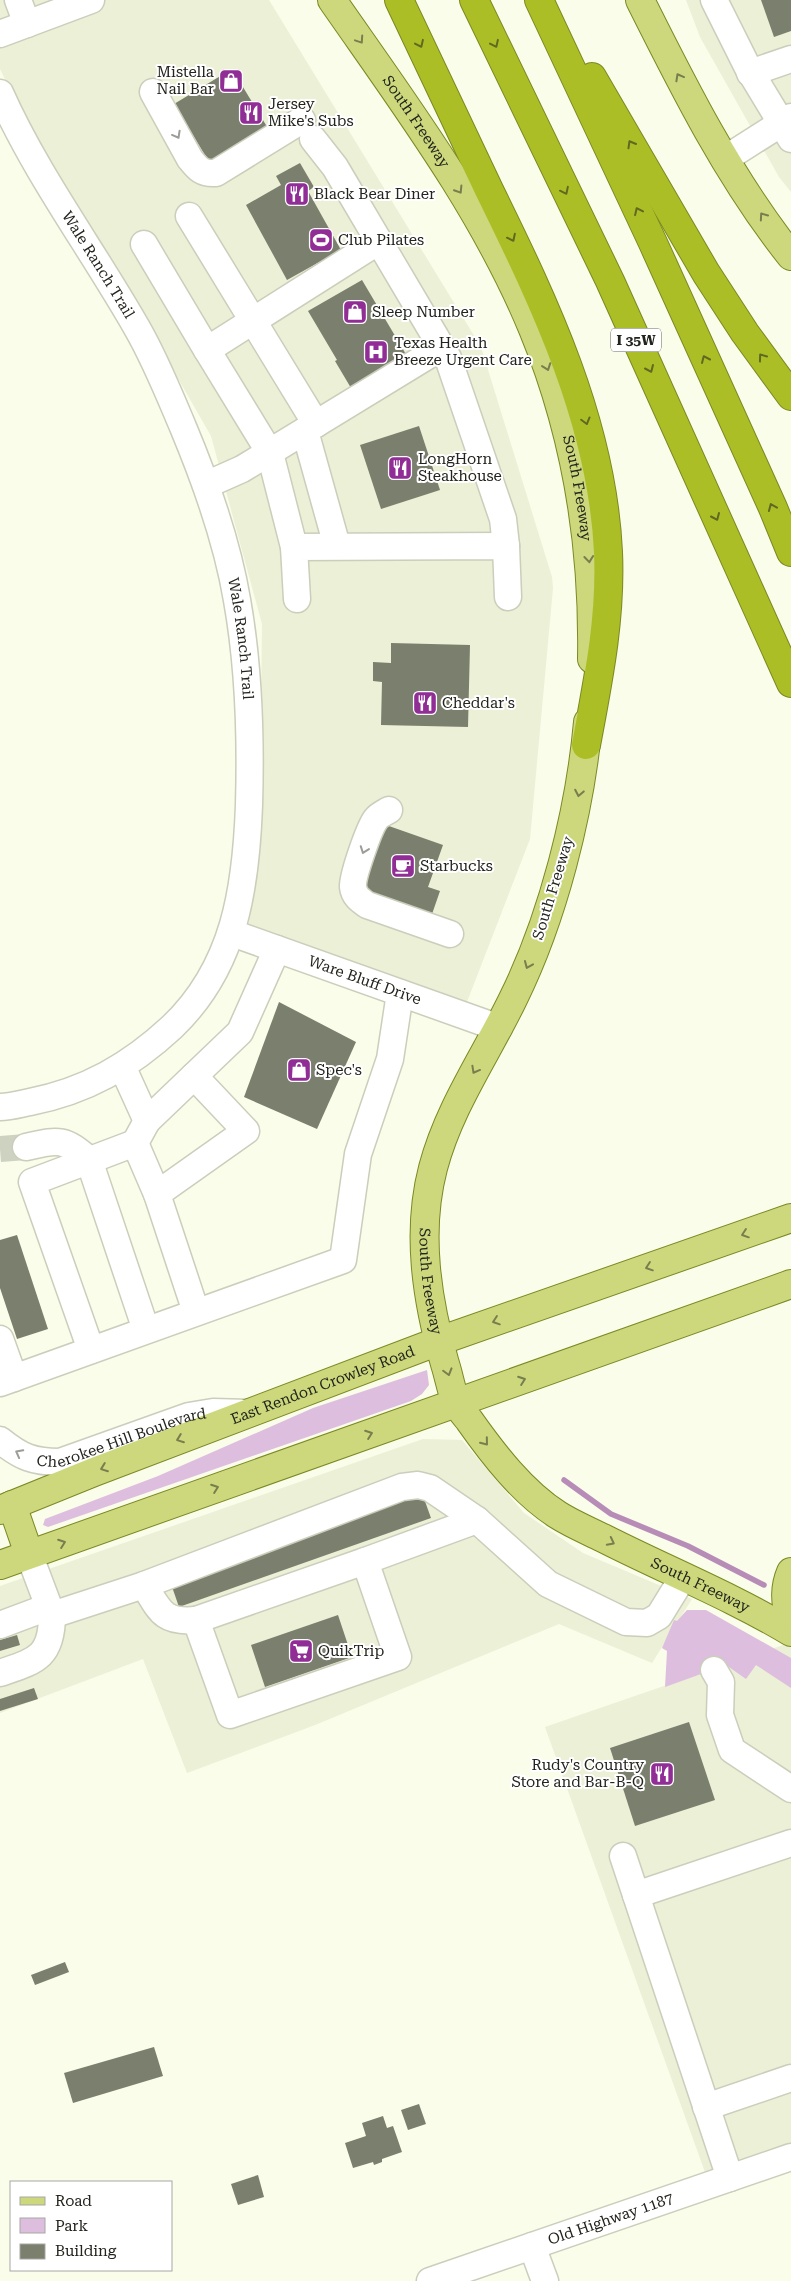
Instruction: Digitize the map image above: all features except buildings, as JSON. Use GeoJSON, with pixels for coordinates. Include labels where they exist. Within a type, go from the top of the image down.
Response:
{"type":"FeatureCollection","features":[{"type":"Feature","properties":{"kind":"highway"},"geometry":{"type":"LineString","coordinates":[[399,0],[530,277],[571,374],[590,438],[605,513],[608,552],[608,597],[604,652],[586,745]]}},
{"type":"Feature","properties":{"kind":"highway","name":"I 35W"},"geometry":{"type":"LineString","coordinates":[[474,0],[610,281],[791,683]]}},
{"type":"Feature","properties":{"kind":"highway"},"geometry":{"type":"LineString","coordinates":[[539,0],[653,243],[773,508],[791,552]]}},
{"type":"Feature","properties":{"kind":"highway"},"geometry":{"type":"LineString","coordinates":[[548,0],[706,273],[745,333],[791,396]]}},
{"type":"Feature","properties":{"kind":"main road","name":"South Freeway"},"geometry":{"type":"LineString","coordinates":[[332,0],[427,138],[479,223],[508,276],[533,329],[555,389],[568,437],[577,482],[591,582],[591,690],[586,745],[570,833],[554,892],[525,971],[444,1132],[432,1170],[426,1206],[424,1245],[427,1284],[438,1341],[456,1403],[484,1442],[521,1483],[557,1515],[755,1611],[791,1632]]}},
{"type":"Feature","properties":{"kind":"main road"},"geometry":{"type":"LineString","coordinates":[[640,0],[676,72],[735,176],[791,256]]}},
{"type":"Feature","properties":{"kind":"main road","name":"East Rendon Crowley Road"},"geometry":{"type":"LineString","coordinates":[[6,1507],[438,1341],[791,1218]]}},
{"type":"Feature","properties":{"kind":"main road"},"geometry":{"type":"LineString","coordinates":[[0,1565],[791,1284]]}},
{"type":"Feature","properties":{"kind":"main road"},"geometry":{"type":"LineString","coordinates":[[6,1507],[29,1554]]}},
{"type":"Feature","properties":{"kind":"main road"},"geometry":{"type":"LineString","coordinates":[[791,1572],[786,1594],[788,1611],[791,1617]]}},
{"type":"Feature","properties":{"kind":"street"},"geometry":{"type":"LineString","coordinates":[[0,34],[22,12],[90,0]]}},
{"type":"Feature","properties":{"kind":"street"},"geometry":{"type":"LineString","coordinates":[[714,0],[750,73],[787,126],[725,159]]}},
{"type":"Feature","properties":{"kind":"street"},"geometry":{"type":"LineString","coordinates":[[750,73],[791,59]]}},
{"type":"Feature","properties":{"kind":"street"},"geometry":{"type":"LineString","coordinates":[[153,92],[190,159],[197,169],[205,173],[216,173],[307,130],[335,167],[448,358],[504,519],[508,597]]}},
{"type":"Feature","properties":{"kind":"street","name":"Wale Ranch Trail"},"geometry":{"type":"LineString","coordinates":[[0,93],[29,151],[138,330],[169,393],[206,485],[221,530],[238,600],[250,712],[248,827],[243,885],[232,933],[213,975],[189,1011],[155,1042],[114,1071],[61,1096],[0,1107]]}},
{"type":"Feature","properties":{"kind":"street"},"geometry":{"type":"LineString","coordinates":[[189,216],[254,320],[311,428],[337,546]]}},
{"type":"Feature","properties":{"kind":"street"},"geometry":{"type":"LineString","coordinates":[[207,350],[379,241]]}},
{"type":"Feature","properties":{"kind":"street"},"geometry":{"type":"LineString","coordinates":[[144,244],[270,453],[294,546],[297,599]]}},
{"type":"Feature","properties":{"kind":"street"},"geometry":{"type":"LineString","coordinates":[[206,485],[242,469],[270,453],[442,347]]}},
{"type":"Feature","properties":{"kind":"street"},"geometry":{"type":"LineString","coordinates":[[294,546],[506,546]]}},
{"type":"Feature","properties":{"kind":"street"},"geometry":{"type":"LineString","coordinates":[[388,810],[381,814],[373,825],[354,876],[354,893],[359,900],[367,905],[450,934]]}},
{"type":"Feature","properties":{"kind":"street","name":"Ware Bluff Drive"},"geometry":{"type":"LineString","coordinates":[[232,933],[498,1028]]}},
{"type":"Feature","properties":{"kind":"street"},"geometry":{"type":"LineString","coordinates":[[91,1350],[32,1182],[89,1160],[141,1132],[194,1076],[240,1032],[277,949]]}},
{"type":"Feature","properties":{"kind":"street"},"geometry":{"type":"LineString","coordinates":[[0,1339],[7,1380],[343,1260],[358,1154],[390,1059],[400,993]]}},
{"type":"Feature","properties":{"kind":"street"},"geometry":{"type":"LineString","coordinates":[[122,1066],[156,1194],[196,1312]]}},
{"type":"Feature","properties":{"kind":"street"},"geometry":{"type":"LineString","coordinates":[[156,1194],[246,1131],[194,1076]]}},
{"type":"Feature","properties":{"kind":"street"},"geometry":{"type":"LineString","coordinates":[[26,1147],[51,1142],[63,1142],[76,1149],[89,1160],[146,1330]]}},
{"type":"Feature","properties":{"kind":"street","name":"Cherokee Hill Boulevard"},"geometry":{"type":"LineString","coordinates":[[0,1440],[17,1453],[39,1462],[60,1462],[189,1416],[213,1412],[249,1413]]}},
{"type":"Feature","properties":{"kind":"street"},"geometry":{"type":"LineString","coordinates":[[0,1625],[144,1585],[402,1487],[418,1485],[430,1488],[477,1520],[548,1584],[626,1622],[647,1623],[654,1620],[659,1616],[683,1577]]}},
{"type":"Feature","properties":{"kind":"street"},"geometry":{"type":"LineString","coordinates":[[144,1585],[162,1614],[171,1619],[182,1621],[196,1620],[477,1520]]}},
{"type":"Feature","properties":{"kind":"street"},"geometry":{"type":"LineString","coordinates":[[0,1673],[34,1661],[47,1647],[52,1633],[50,1611],[29,1554]]}},
{"type":"Feature","properties":{"kind":"street"},"geometry":{"type":"LineString","coordinates":[[196,1620],[230,1715],[398,1657],[365,1561]]}},
{"type":"Feature","properties":{"kind":"street"},"geometry":{"type":"LineString","coordinates":[[714,1670],[721,1682],[720,1715],[732,1750],[791,1789]]}},
{"type":"Feature","properties":{"kind":"street"},"geometry":{"type":"LineString","coordinates":[[636,1895],[791,1843]]}},
{"type":"Feature","properties":{"kind":"street"},"geometry":{"type":"LineString","coordinates":[[623,1856],[730,2178]]}},
{"type":"Feature","properties":{"kind":"street"},"geometry":{"type":"LineString","coordinates":[[706,2107],[791,2078]]}},
{"type":"Feature","properties":{"kind":"street","name":"Old Highway 1187"},"geometry":{"type":"LineString","coordinates":[[430,2281],[791,2158]]}},
{"type":"Feature","properties":{"kind":"street"},"geometry":{"type":"LineString","coordinates":[[532,2246],[545,2281]]}},
{"type":"Feature","properties":{"kind":"shaded area"},"geometry":{"type":"Polygon","coordinates":[[[0,0],[269,0],[481,347],[552,577],[553,588],[530,839],[465,1007],[248,928],[260,800],[262,624],[211,436],[144,319],[46,163],[0,69],[0,0]]]}},
{"type":"Feature","properties":{"kind":"shaded area"},"geometry":{"type":"Polygon","coordinates":[[[686,0],[791,0],[791,192],[779,177],[700,37],[686,0]]]}},
{"type":"Feature","properties":{"kind":"shaded area"},"geometry":{"type":"Polygon","coordinates":[[[423,1439],[462,1440],[524,1513],[583,1553],[692,1599],[652,1663],[559,1624],[315,1725],[187,1773],[143,1659],[0,1713],[0,1586],[423,1439]]]}},
{"type":"Feature","properties":{"kind":"shaded area"},"geometry":{"type":"Polygon","coordinates":[[[789,1643],[791,1644],[791,2145],[706,2175],[545,1727],[789,1643]]]}},
{"type":"Feature","properties":{"kind":"green space"},"geometry":{"type":"Polygon","coordinates":[[[427,1370],[429,1385],[422,1394],[411,1401],[48,1527],[43,1525],[45,1519],[158,1476],[313,1408],[427,1370]]]}},
{"type":"Feature","properties":{"kind":"green space"},"geometry":{"type":"Polygon","coordinates":[[[687,1610],[706,1610],[791,1658],[791,1688],[756,1665],[746,1679],[726,1665],[665,1687],[667,1651],[662,1648],[674,1620],[677,1621],[687,1610]]]}},
{"type":"Feature","properties":{"kind":"waterway"},"geometry":{"type":"LineString","coordinates":[[564,1480],[611,1514],[688,1546],[764,1585]]}},
{"type":"Feature","properties":{"kind":"tunnel"},"geometry":{"type":"LineString","coordinates":[[0,1149],[26,1147]]}},
{"type":"Feature","properties":{"kind":"place","name":"Mistella Nail Bar"},"geometry":{"type":"Point","coordinates":[231,81]}},
{"type":"Feature","properties":{"kind":"place","name":"Jersey Mike's Subs"},"geometry":{"type":"Point","coordinates":[251,113]}},
{"type":"Feature","properties":{"kind":"place","name":"Black Bear Diner"},"geometry":{"type":"Point","coordinates":[297,194]}},
{"type":"Feature","properties":{"kind":"place","name":"Club Pilates"},"geometry":{"type":"Point","coordinates":[321,240]}},
{"type":"Feature","properties":{"kind":"place","name":"Sleep Number"},"geometry":{"type":"Point","coordinates":[355,312]}},
{"type":"Feature","properties":{"kind":"place","name":"Texas Health Breeze Urgent Care"},"geometry":{"type":"Point","coordinates":[376,352]}},
{"type":"Feature","properties":{"kind":"place","name":"LongHorn Steakhouse"},"geometry":{"type":"Point","coordinates":[400,468]}},
{"type":"Feature","properties":{"kind":"place","name":"Cheddar's"},"geometry":{"type":"Point","coordinates":[425,703]}},
{"type":"Feature","properties":{"kind":"place","name":"Starbucks"},"geometry":{"type":"Point","coordinates":[403,866]}},
{"type":"Feature","properties":{"kind":"place","name":"Spec's"},"geometry":{"type":"Point","coordinates":[299,1070]}},
{"type":"Feature","properties":{"kind":"place","name":"QuikTrip"},"geometry":{"type":"Point","coordinates":[301,1651]}},
{"type":"Feature","properties":{"kind":"place","name":"Rudy's Country Store and Bar-B-Q"},"geometry":{"type":"Point","coordinates":[662,1774]}}]}
